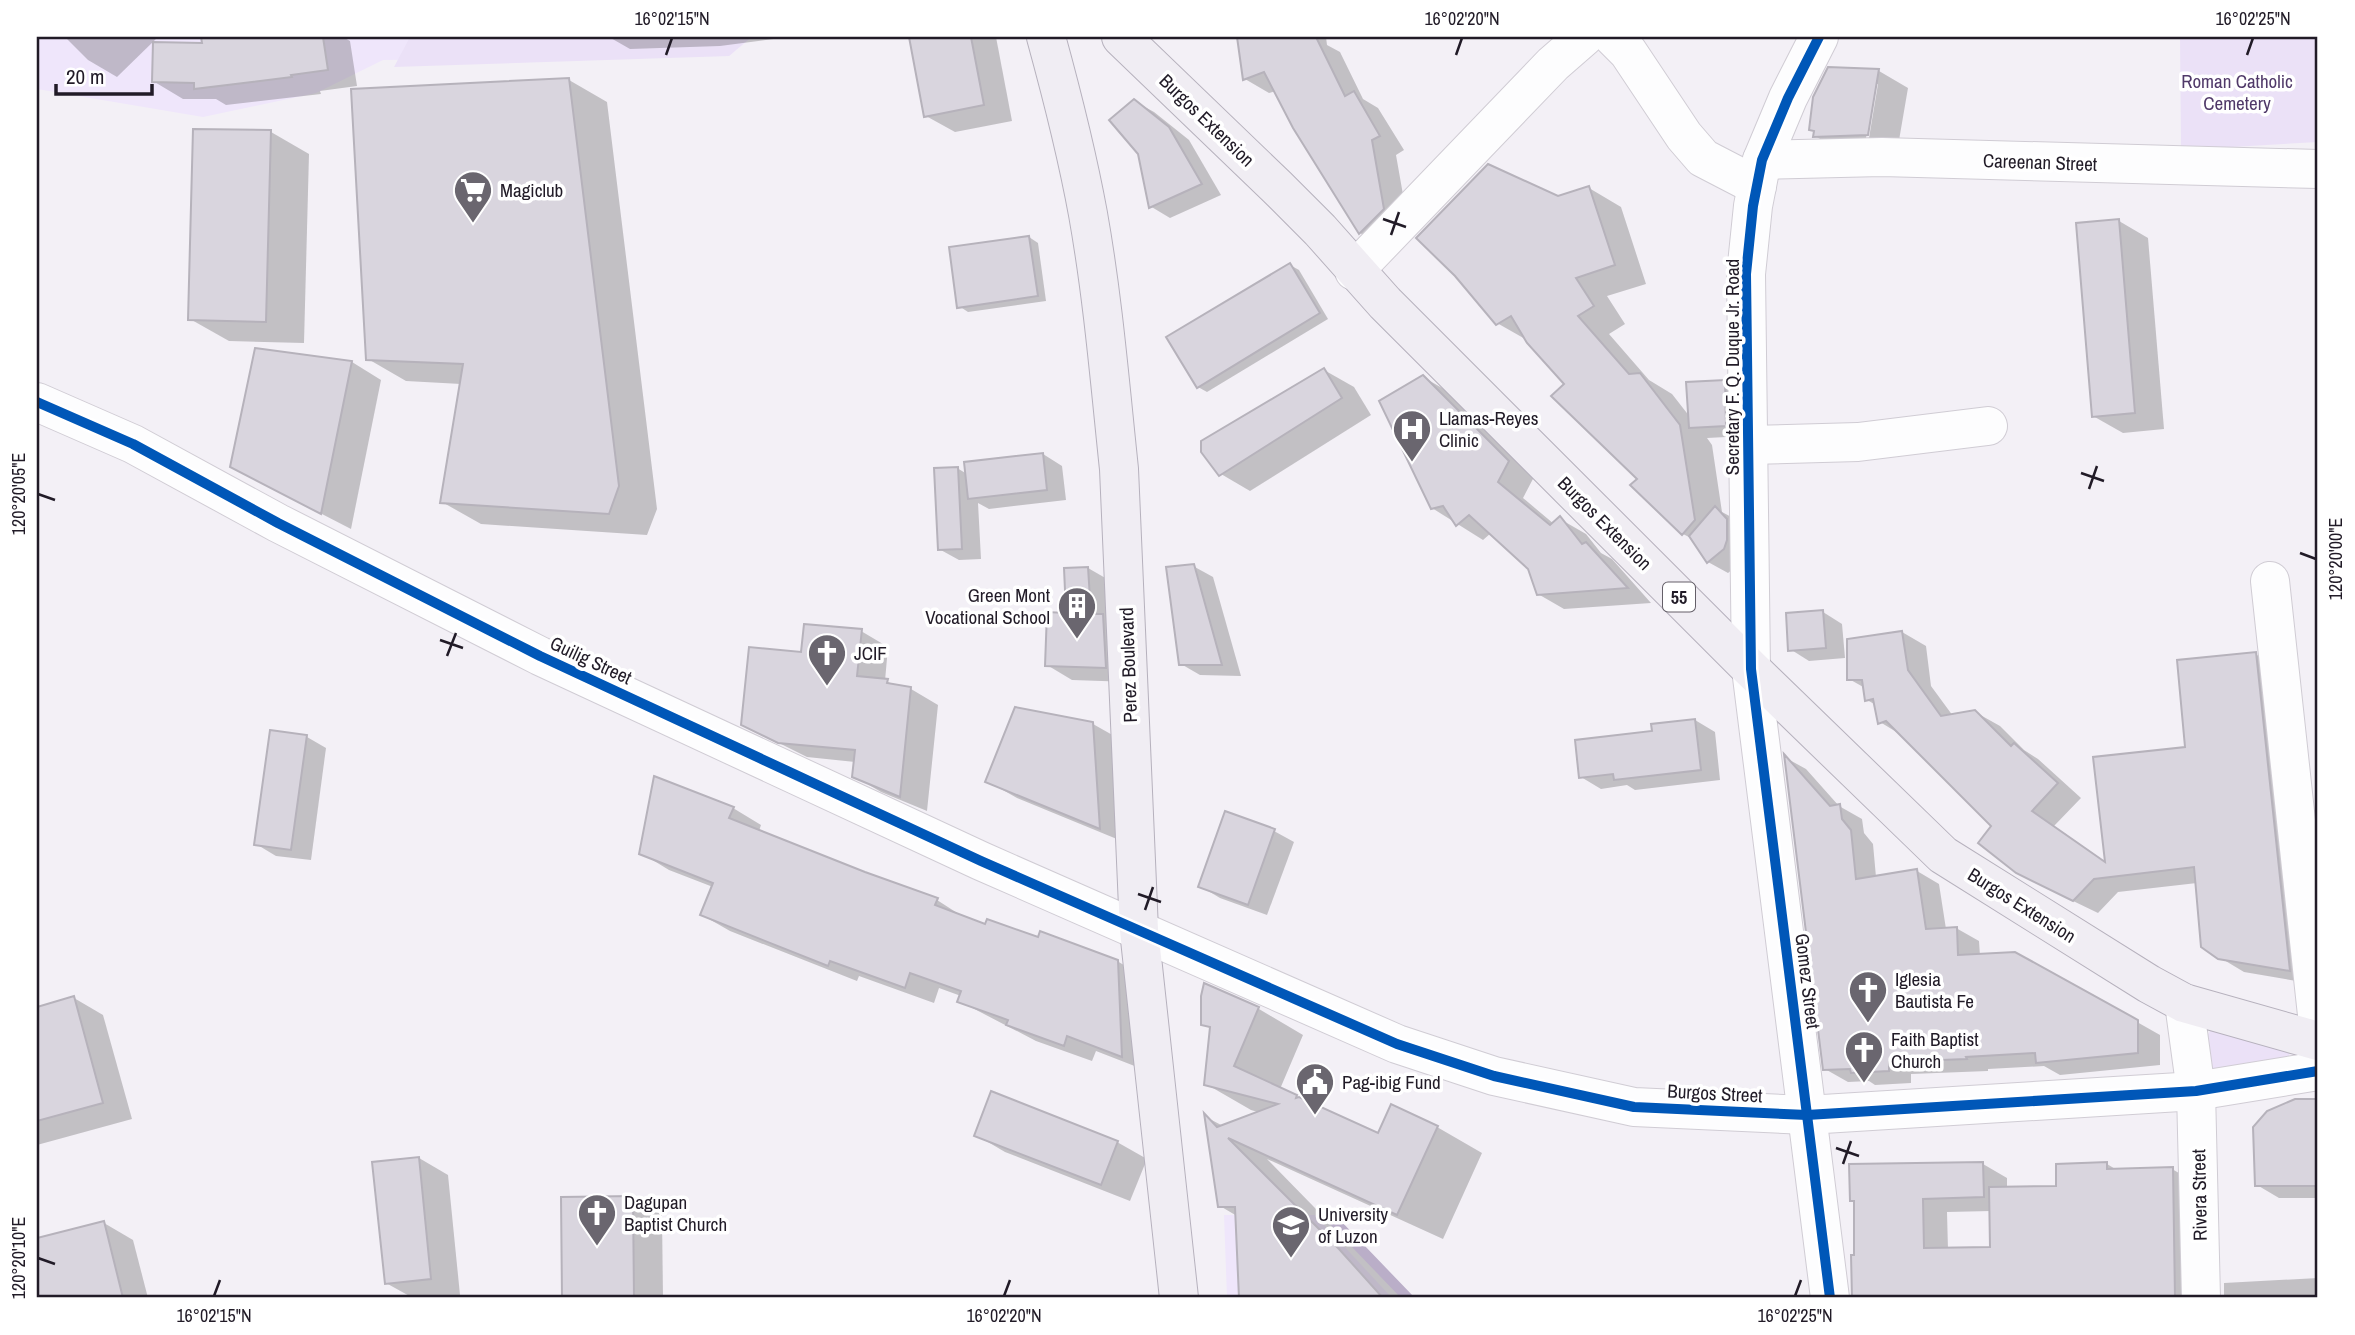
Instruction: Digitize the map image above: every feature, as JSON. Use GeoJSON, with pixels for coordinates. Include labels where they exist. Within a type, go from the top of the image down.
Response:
{"type":"FeatureCollection","features":[{"type":"Feature","properties":{"kind":"main road","name":"Perez Boulevard"},"geometry":{"type":"LineString","coordinates":[[1046,37],[1066,109],[1088,215],[1117,445],[1139,930],[1179,1298]]}},
{"type":"Feature","properties":{"kind":"main road","name":"Burgos Extension"},"geometry":{"type":"LineString","coordinates":[[1123,37],[1320,230],[1354,271],[1751,669],[1943,855],[2149,985],[2184,1003],[2318,1041]]}},
{"type":"Feature","properties":{"kind":"street"},"geometry":{"type":"LineString","coordinates":[[1354,271],[1553,64],[1584,37]]}},
{"type":"Feature","properties":{"kind":"street"},"geometry":{"type":"LineString","coordinates":[[1613,37],[1628,52],[1684,136],[1703,158],[1759,173]]}},
{"type":"Feature","properties":{"kind":"street","name":"Secretary F. Q. Duque Jr. Road"},"geometry":{"type":"LineString","coordinates":[[1751,669],[1746,274],[1759,173],[1788,98],[1819,37]]}},
{"type":"Feature","properties":{"kind":"street","name":"Careenan Street"},"geometry":{"type":"LineString","coordinates":[[1759,173],[1882,157],[2318,169]]}},
{"type":"Feature","properties":{"kind":"street","name":"Guilig Street"},"geometry":{"type":"LineString","coordinates":[[37,402],[133,444],[278,523],[540,656],[981,861],[1139,930]]}},
{"type":"Feature","properties":{"kind":"street"},"geometry":{"type":"LineString","coordinates":[[1749,445],[1858,442],[1988,426]]}},
{"type":"Feature","properties":{"kind":"street"},"geometry":{"type":"LineString","coordinates":[[2270,581],[2318,1024]]}},
{"type":"Feature","properties":{"kind":"street","name":"Gomez Street"},"geometry":{"type":"LineString","coordinates":[[1751,669],[1830,1298]]}},
{"type":"Feature","properties":{"kind":"street","name":"Burgos Street"},"geometry":{"type":"LineString","coordinates":[[1139,930],[1397,1044],[1494,1076],[1634,1107],[1807,1115],[2196,1091],[2318,1072]]}},
{"type":"Feature","properties":{"kind":"street","name":"Rivera Street"},"geometry":{"type":"LineString","coordinates":[[2184,1003],[2196,1091],[2201,1298]]}},
{"type":"Feature","properties":{"kind":"shaded area"},"geometry":{"type":"Polygon","coordinates":[[[37,37],[752,37],[729,56],[383,60],[316,93],[203,117],[37,89],[37,37]]]}},
{"type":"Feature","properties":{"kind":"shaded area","name":"University of Luzon"},"geometry":{"type":"Polygon","coordinates":[[[1224,1215],[1315,1215],[1392,1298],[1227,1298],[1224,1215]]]}},
{"type":"Feature","properties":{"kind":"green space"},"geometry":{"type":"Polygon","coordinates":[[[410,37],[751,37],[729,56],[394,67],[410,37]]]}},
{"type":"Feature","properties":{"kind":"green space","name":"Roman Catholic Cemetery"},"geometry":{"type":"Polygon","coordinates":[[[2180,37],[2318,37],[2318,142],[2181,150],[2180,37]]]}},
{"type":"Feature","properties":{"kind":"green space"},"geometry":{"type":"Polygon","coordinates":[[[2217,1023],[2290,1053],[2288,1058],[2247,1066],[2209,1069],[2206,1057],[2207,1038],[2217,1023]]]}},
{"type":"Feature","properties":{"kind":"building"},"geometry":{"type":"Polygon","coordinates":[[[201,37],[323,37],[328,70],[194,89],[194,83],[152,82],[153,42],[202,43],[201,37]]]}},
{"type":"Feature","properties":{"kind":"building"},"geometry":{"type":"Polygon","coordinates":[[[909,37],[971,37],[984,105],[924,117],[909,37]]]}},
{"type":"Feature","properties":{"kind":"building"},"geometry":{"type":"Polygon","coordinates":[[[1237,37],[1316,37],[1345,96],[1354,91],[1380,136],[1372,140],[1384,209],[1359,234],[1293,128],[1264,72],[1243,80],[1237,37]]]}},
{"type":"Feature","properties":{"kind":"building"},"geometry":{"type":"Polygon","coordinates":[[[1828,67],[1879,69],[1868,135],[1813,137],[1814,131],[1809,130],[1813,97],[1828,67]]]}},
{"type":"Feature","properties":{"kind":"building","name":"Magiclub"},"geometry":{"type":"Polygon","coordinates":[[[569,78],[619,486],[609,514],[440,503],[463,364],[366,360],[351,89],[569,78]]]}},
{"type":"Feature","properties":{"kind":"building"},"geometry":{"type":"Polygon","coordinates":[[[1134,99],[1169,127],[1202,184],[1149,208],[1138,154],[1109,120],[1134,99]]]}},
{"type":"Feature","properties":{"kind":"building"},"geometry":{"type":"Polygon","coordinates":[[[193,129],[271,130],[266,322],[188,320],[193,129]]]}},
{"type":"Feature","properties":{"kind":"building"},"geometry":{"type":"Polygon","coordinates":[[[1488,164],[1558,196],[1589,186],[1615,265],[1576,278],[1594,306],[1578,316],[1629,374],[1640,373],[1680,425],[1695,520],[1682,535],[1630,485],[1637,479],[1551,396],[1564,384],[1527,343],[1511,316],[1496,325],[1455,276],[1416,238],[1488,164]]]}},
{"type":"Feature","properties":{"kind":"building"},"geometry":{"type":"Polygon","coordinates":[[[2119,219],[2135,413],[2092,417],[2076,223],[2119,219]]]}},
{"type":"Feature","properties":{"kind":"building"},"geometry":{"type":"Polygon","coordinates":[[[1029,236],[1038,296],[957,308],[949,247],[1029,236]]]}},
{"type":"Feature","properties":{"kind":"building"},"geometry":{"type":"Polygon","coordinates":[[[1290,263],[1320,313],[1197,388],[1166,337],[1290,263]]]}},
{"type":"Feature","properties":{"kind":"building"},"geometry":{"type":"Polygon","coordinates":[[[255,348],[352,361],[321,514],[230,467],[255,348]]]}},
{"type":"Feature","properties":{"kind":"building"},"geometry":{"type":"Polygon","coordinates":[[[1324,368],[1342,398],[1219,476],[1201,452],[1201,441],[1324,368]]]}},
{"type":"Feature","properties":{"kind":"building"},"geometry":{"type":"Polygon","coordinates":[[[1423,375],[1509,461],[1498,482],[1550,525],[1560,516],[1582,544],[1586,542],[1628,588],[1537,595],[1528,569],[1469,515],[1456,526],[1443,506],[1431,509],[1379,401],[1423,375]]]}},
{"type":"Feature","properties":{"kind":"building"},"geometry":{"type":"Polygon","coordinates":[[[1725,380],[1726,426],[1689,428],[1686,382],[1725,380]]]}},
{"type":"Feature","properties":{"kind":"building"},"geometry":{"type":"Polygon","coordinates":[[[1043,453],[1047,490],[968,499],[964,462],[1043,453]]]}},
{"type":"Feature","properties":{"kind":"building"},"geometry":{"type":"Polygon","coordinates":[[[958,467],[962,549],[938,550],[934,468],[958,467]]]}},
{"type":"Feature","properties":{"kind":"building"},"geometry":{"type":"Polygon","coordinates":[[[1715,506],[1727,519],[1727,540],[1724,549],[1707,563],[1689,536],[1715,506]]]}},
{"type":"Feature","properties":{"kind":"building"},"geometry":{"type":"Polygon","coordinates":[[[1194,564],[1222,665],[1179,665],[1166,567],[1194,564]]]}},
{"type":"Feature","properties":{"kind":"building","name":"Green Mont Vocational School"},"geometry":{"type":"Polygon","coordinates":[[[1088,567],[1091,614],[1103,614],[1106,668],[1045,666],[1047,612],[1066,613],[1064,568],[1088,567]]]}},
{"type":"Feature","properties":{"kind":"building"},"geometry":{"type":"Polygon","coordinates":[[[1823,610],[1826,648],[1788,651],[1786,613],[1823,610]]]}},
{"type":"Feature","properties":{"kind":"building"},"geometry":{"type":"Polygon","coordinates":[[[804,624],[862,629],[857,676],[888,679],[887,683],[911,687],[900,797],[852,777],[855,750],[778,743],[741,725],[749,647],[801,652],[804,624]]]}},
{"type":"Feature","properties":{"kind":"building"},"geometry":{"type":"Polygon","coordinates":[[[1902,631],[1908,670],[1941,716],[1975,710],[2011,746],[2014,743],[2058,783],[2032,811],[2105,862],[2093,757],[2185,747],[2177,660],[2256,652],[2290,971],[2218,959],[2201,947],[2194,867],[2094,879],[2073,901],[2016,873],[1978,843],[1991,826],[1886,721],[1878,724],[1873,699],[1865,701],[1862,680],[1847,680],[1847,639],[1902,631]]]}},
{"type":"Feature","properties":{"kind":"building"},"geometry":{"type":"Polygon","coordinates":[[[1015,707],[1093,722],[1100,829],[985,782],[1015,707]]]}},
{"type":"Feature","properties":{"kind":"building"},"geometry":{"type":"Polygon","coordinates":[[[1695,719],[1701,770],[1614,780],[1613,774],[1579,778],[1575,740],[1652,731],[1651,724],[1695,719]]]}},
{"type":"Feature","properties":{"kind":"building"},"geometry":{"type":"Polygon","coordinates":[[[270,730],[307,735],[291,850],[254,845],[270,730]]]}},
{"type":"Feature","properties":{"kind":"building"},"geometry":{"type":"Polygon","coordinates":[[[1784,754],[1830,806],[1840,804],[1842,819],[1851,830],[1856,879],[1917,869],[1926,929],[1957,927],[1958,955],[2015,952],[2138,1020],[2138,1053],[2036,1063],[2035,1053],[1889,1062],[1889,1071],[1851,1073],[1850,1069],[1823,1070],[1784,754]]]}},
{"type":"Feature","properties":{"kind":"building"},"geometry":{"type":"Polygon","coordinates":[[[654,776],[734,807],[729,818],[938,898],[935,905],[985,924],[987,919],[1038,937],[1040,931],[1118,960],[1122,1057],[1067,1036],[1064,1046],[1006,1025],[1008,1020],[957,1002],[961,991],[910,973],[905,988],[830,961],[828,966],[700,915],[713,883],[639,854],[654,776]]]}},
{"type":"Feature","properties":{"kind":"building"},"geometry":{"type":"Polygon","coordinates":[[[1225,811],[1275,829],[1248,905],[1198,887],[1225,811]]]}},
{"type":"Feature","properties":{"kind":"building"},"geometry":{"type":"Polygon","coordinates":[[[1204,983],[1259,1007],[1234,1066],[1297,1095],[1296,1098],[1378,1133],[1391,1104],[1438,1126],[1397,1215],[1228,1138],[1339,1249],[1383,1298],[1239,1298],[1235,1207],[1218,1207],[1204,1113],[1217,1127],[1278,1104],[1204,1085],[1210,1027],[1201,1025],[1204,983]]]}},
{"type":"Feature","properties":{"kind":"building"},"geometry":{"type":"Polygon","coordinates":[[[74,996],[103,1103],[37,1121],[37,1007],[74,996]]]}},
{"type":"Feature","properties":{"kind":"building"},"geometry":{"type":"Polygon","coordinates":[[[991,1091],[1118,1141],[1101,1185],[974,1136],[991,1091]]]}},
{"type":"Feature","properties":{"kind":"building"},"geometry":{"type":"Polygon","coordinates":[[[2295,1099],[2318,1099],[2318,1186],[2255,1186],[2253,1127],[2267,1111],[2295,1099]]]}},
{"type":"Feature","properties":{"kind":"building"},"geometry":{"type":"Polygon","coordinates":[[[419,1157],[431,1279],[385,1284],[372,1162],[419,1157]]]}},
{"type":"Feature","properties":{"kind":"building"},"geometry":{"type":"Polygon","coordinates":[[[1983,1162],[1984,1197],[1923,1199],[1924,1248],[1990,1247],[1989,1187],[2056,1186],[2056,1164],[2107,1162],[2107,1169],[2173,1167],[2175,1298],[1852,1298],[1854,1201],[1850,1201],[1849,1164],[1983,1162]]]}},
{"type":"Feature","properties":{"kind":"building","name":"Dagupan Baptist Church"},"geometry":{"type":"Polygon","coordinates":[[[633,1196],[634,1298],[562,1298],[561,1197],[633,1196]]]}},
{"type":"Feature","properties":{"kind":"building"},"geometry":{"type":"Polygon","coordinates":[[[104,1221],[123,1298],[37,1298],[37,1238],[104,1221]]]}},
{"type":"Feature","properties":{"kind":"waterway"},"geometry":{"type":"LineString","coordinates":[[1333,1220],[1408,1298]]}},
{"type":"Feature","properties":{"kind":"cycle path"},"geometry":{"type":"LineString","coordinates":[[1819,37],[1788,98],[1762,160],[1753,206],[1746,274],[1751,669],[1830,1298]]}},
{"type":"Feature","properties":{"kind":"cycle path"},"geometry":{"type":"LineString","coordinates":[[37,402],[133,444],[278,523],[540,656],[981,861],[1397,1044],[1494,1076],[1634,1107],[1807,1115],[2196,1091],[2318,1071]]}},
{"type":"Feature","properties":{"kind":"place","name":"Magiclub"},"geometry":{"type":"Point","coordinates":[473,224]}},
{"type":"Feature","properties":{"kind":"place","name":"Llamas-Reyes Clinic"},"geometry":{"type":"Point","coordinates":[1412,463]}},
{"type":"Feature","properties":{"kind":"place","name":"Green Mont Vocational School"},"geometry":{"type":"Point","coordinates":[1077,640]}},
{"type":"Feature","properties":{"kind":"place","name":"JCIF"},"geometry":{"type":"Point","coordinates":[827,687]}},
{"type":"Feature","properties":{"kind":"place","name":"Iglesia Bautista Fe"},"geometry":{"type":"Point","coordinates":[1868,1024]}},
{"type":"Feature","properties":{"kind":"place","name":"Faith Baptist Church"},"geometry":{"type":"Point","coordinates":[1864,1084]}},
{"type":"Feature","properties":{"kind":"place","name":"Pag-ibig Fund"},"geometry":{"type":"Point","coordinates":[1315,1116]}},
{"type":"Feature","properties":{"kind":"place","name":"Dagupan Baptist Church"},"geometry":{"type":"Point","coordinates":[597,1247]}},
{"type":"Feature","properties":{"kind":"place","name":"University of Luzon"},"geometry":{"type":"Point","coordinates":[1291,1259]}}]}
